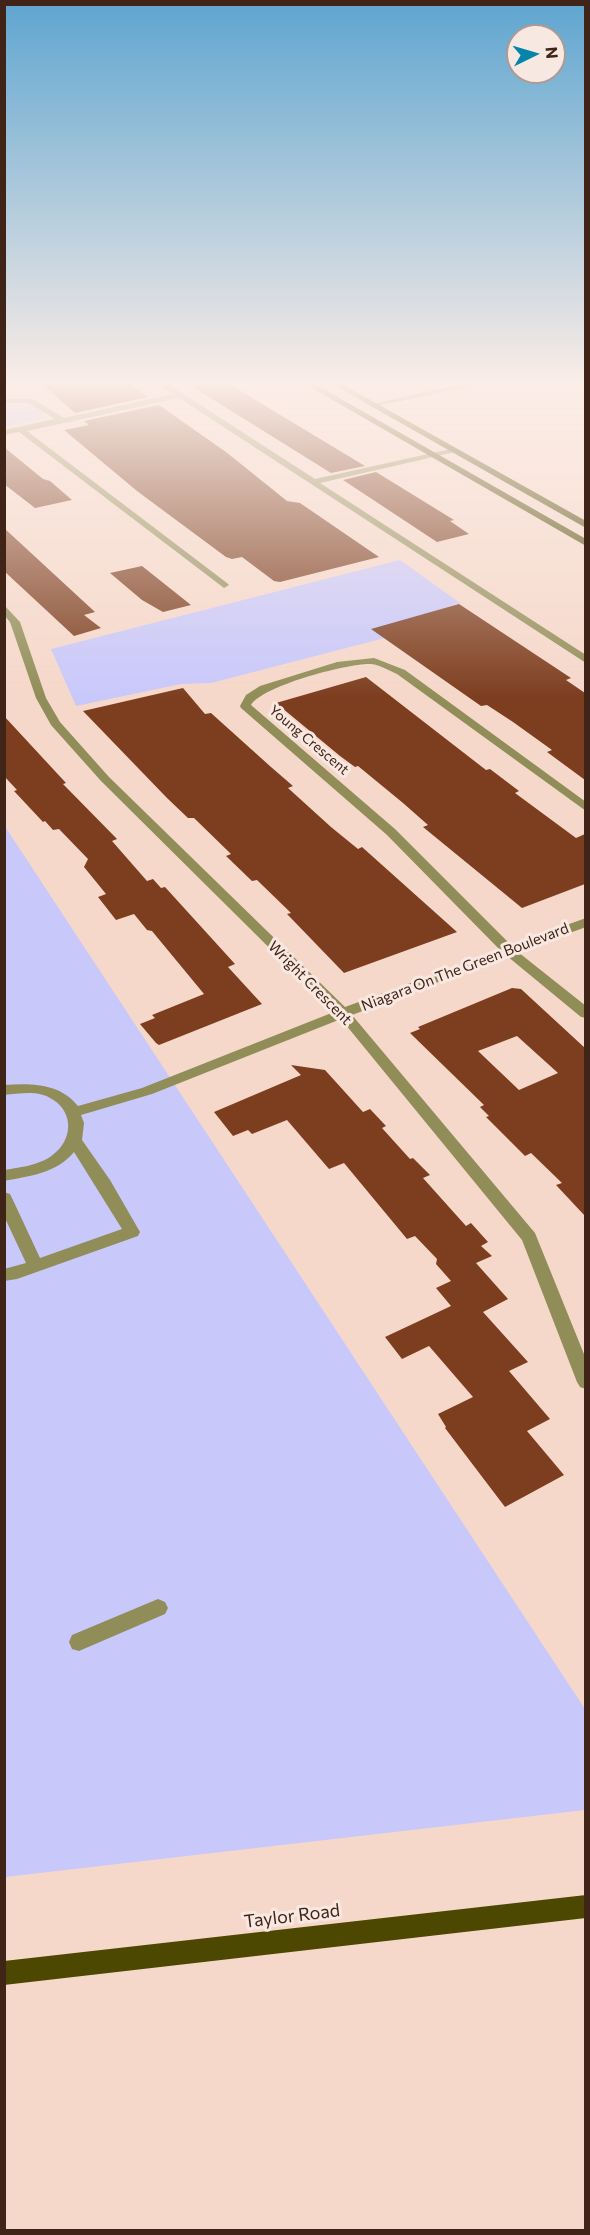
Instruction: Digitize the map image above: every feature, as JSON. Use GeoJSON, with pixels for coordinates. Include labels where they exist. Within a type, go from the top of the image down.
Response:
{"type":"FeatureCollection","features":[{"type":"Feature","properties":{"kind":"main road"},"geometry":{"type":"LineString","coordinates":[[490,488],[585,543]]}},
{"type":"Feature","properties":{"kind":"main road"},"geometry":{"type":"LineString","coordinates":[[520,488],[585,525]]}},
{"type":"Feature","properties":{"kind":"main road","name":"Taylor Road"},"geometry":{"type":"LineString","coordinates":[[4,1973],[585,1906]]}},
{"type":"Feature","properties":{"kind":"street"},"geometry":{"type":"LineString","coordinates":[[97,488],[224,585]]}},
{"type":"Feature","properties":{"kind":"street"},"geometry":{"type":"LineString","coordinates":[[323,488],[585,660]]}},
{"type":"Feature","properties":{"kind":"street","name":"Wright Crescent"},"geometry":{"type":"LineString","coordinates":[[4,608],[15,622],[41,698],[56,723],[105,779],[343,1013],[529,1237],[585,1382]]}},
{"type":"Feature","properties":{"kind":"street","name":"Young Crescent"},"geometry":{"type":"LineString","coordinates":[[509,951],[391,832],[245,706],[250,697],[264,688],[337,665],[374,661],[400,672],[585,808]]}},
{"type":"Feature","properties":{"kind":"street"},"geometry":{"type":"LineString","coordinates":[[572,799],[585,795]]}},
{"type":"Feature","properties":{"kind":"street","name":"Niagara On The Green Boulevard"},"geometry":{"type":"LineString","coordinates":[[75,1112],[147,1091],[343,1013],[585,922]]}},
{"type":"Feature","properties":{"kind":"street"},"geometry":{"type":"LineString","coordinates":[[509,951],[585,1014]]}},
{"type":"Feature","properties":{"kind":"street"},"geometry":{"type":"LineString","coordinates":[[4,1090],[32,1088],[50,1093],[65,1101],[75,1112],[79,1126],[75,1142],[64,1156],[46,1167],[24,1175],[4,1176]]}},
{"type":"Feature","properties":{"kind":"street"},"geometry":{"type":"LineString","coordinates":[[4,1275],[11,1275],[132,1232],[104,1184],[75,1142]]}},
{"type":"Feature","properties":{"kind":"street"},"geometry":{"type":"LineString","coordinates":[[4,1198],[36,1266]]}},
{"type":"Feature","properties":{"kind":"street"},"geometry":{"type":"LineString","coordinates":[[79,1642],[158,1608]]}},
{"type":"Feature","properties":{"kind":"shaded area"},"geometry":{"type":"Polygon","coordinates":[[[400,560],[460,603],[384,628],[385,638],[211,683],[181,684],[76,706],[51,649],[400,560]]]}},
{"type":"Feature","properties":{"kind":"shaded area"},"geometry":{"type":"Polygon","coordinates":[[[4,825],[585,1709],[585,1810],[5,1877],[4,825]]]}},
{"type":"Feature","properties":{"kind":"building"},"geometry":{"type":"Polygon","coordinates":[[[10,488],[58,488],[72,500],[35,508],[10,488]]]}},
{"type":"Feature","properties":{"kind":"building"},"geometry":{"type":"Polygon","coordinates":[[[134,488],[271,488],[287,501],[300,503],[379,557],[280,582],[274,581],[242,557],[232,559],[226,557],[134,488]]]}},
{"type":"Feature","properties":{"kind":"building"},"geometry":{"type":"Polygon","coordinates":[[[356,488],[402,488],[454,520],[450,521],[469,534],[437,542],[356,488]]]}},
{"type":"Feature","properties":{"kind":"building"},"geometry":{"type":"Polygon","coordinates":[[[4,528],[95,612],[84,615],[101,628],[74,636],[4,571],[4,528]]]}},
{"type":"Feature","properties":{"kind":"building"},"geometry":{"type":"Polygon","coordinates":[[[142,566],[191,605],[163,612],[142,600],[110,573],[142,566]]]}},
{"type":"Feature","properties":{"kind":"building"},"geometry":{"type":"Polygon","coordinates":[[[459,604],[571,678],[566,680],[585,693],[585,780],[547,752],[552,750],[513,722],[487,705],[481,706],[371,629],[459,604]]]}},
{"type":"Feature","properties":{"kind":"building"},"geometry":{"type":"Polygon","coordinates":[[[366,677],[486,770],[490,769],[519,791],[515,793],[576,838],[585,834],[585,884],[522,908],[423,827],[428,825],[403,803],[358,766],[355,767],[340,756],[276,703],[366,677]]]}},
{"type":"Feature","properties":{"kind":"building"},"geometry":{"type":"Polygon","coordinates":[[[183,688],[205,714],[211,713],[293,786],[288,788],[331,827],[358,849],[362,847],[457,932],[344,973],[287,914],[291,913],[257,880],[252,881],[226,856],[231,854],[194,818],[188,818],[167,798],[83,711],[183,688]]]}},
{"type":"Feature","properties":{"kind":"building"},"geometry":{"type":"Polygon","coordinates":[[[4,716],[66,783],[63,784],[117,839],[112,841],[147,881],[153,879],[161,888],[165,887],[235,964],[228,967],[262,1004],[159,1045],[156,1043],[140,1024],[155,1018],[152,1015],[204,994],[152,931],[147,930],[134,914],[116,920],[98,897],[106,894],[84,867],[88,859],[59,829],[53,830],[45,821],[43,822],[14,791],[17,790],[4,776],[4,716]]]}},
{"type":"Feature","properties":{"kind":"building"},"geometry":{"type":"Polygon","coordinates":[[[512,988],[521,989],[585,1048],[585,1216],[556,1185],[562,1183],[531,1153],[525,1156],[486,1117],[489,1116],[480,1107],[484,1105],[410,1033],[420,1029],[418,1027],[512,988]],[[517,1036],[478,1051],[519,1090],[558,1073],[517,1036]]]}},
{"type":"Feature","properties":{"kind":"building"},"geometry":{"type":"Polygon","coordinates":[[[291,1065],[325,1070],[363,1112],[370,1109],[386,1126],[382,1128],[410,1159],[413,1158],[430,1175],[423,1178],[466,1226],[471,1223],[488,1242],[481,1246],[492,1256],[476,1263],[508,1299],[483,1312],[528,1362],[509,1371],[550,1419],[527,1431],[564,1475],[505,1507],[445,1428],[438,1414],[473,1397],[429,1346],[402,1359],[385,1337],[451,1306],[436,1288],[451,1281],[436,1264],[437,1259],[415,1236],[407,1239],[344,1163],[329,1169],[287,1120],[252,1134],[248,1130],[233,1136],[214,1112],[301,1075],[291,1065]]]}}]}
